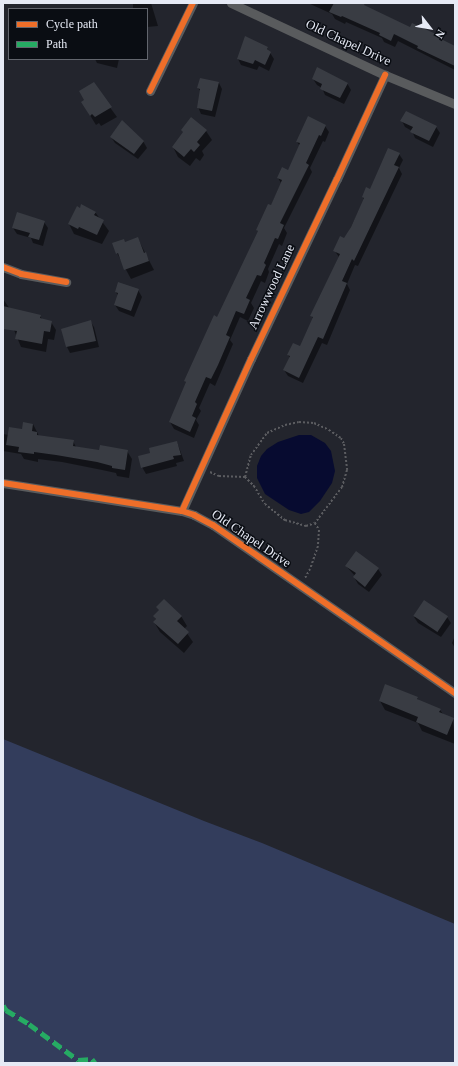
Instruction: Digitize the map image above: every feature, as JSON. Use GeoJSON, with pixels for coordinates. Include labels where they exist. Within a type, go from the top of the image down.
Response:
{"type":"FeatureCollection","features":[{"type":"Feature","properties":{"kind":"street"},"geometry":{"type":"LineString","coordinates":[[150,92],[194,3]]}},
{"type":"Feature","properties":{"kind":"street","name":"Old Chapel Drive"},"geometry":{"type":"LineString","coordinates":[[231,3],[385,75],[455,104]]}},
{"type":"Feature","properties":{"kind":"street","name":"Arrowwood Lane"},"geometry":{"type":"LineString","coordinates":[[182,511],[385,75]]}},
{"type":"Feature","properties":{"kind":"street"},"geometry":{"type":"LineString","coordinates":[[3,267],[21,274],[66,282]]}},
{"type":"Feature","properties":{"kind":"street","name":"Old Chapel Drive"},"geometry":{"type":"LineString","coordinates":[[3,483],[182,511],[194,515],[213,525],[455,693]]}},
{"type":"Feature","properties":{"kind":"path"},"geometry":{"type":"LineString","coordinates":[[201,468],[219,476],[245,477],[254,486],[265,504],[285,520],[306,526],[315,523],[342,487],[347,470],[344,444],[341,438],[314,423],[299,422],[284,425],[267,433],[251,455],[245,477]]}},
{"type":"Feature","properties":{"kind":"path"},"geometry":{"type":"LineString","coordinates":[[300,585],[310,569],[318,546],[319,530],[315,523]]}},
{"type":"Feature","properties":{"kind":"shaded area"},"geometry":{"type":"Polygon","coordinates":[[[299,435],[311,435],[325,443],[331,451],[335,471],[332,483],[320,501],[309,512],[301,514],[289,510],[265,494],[257,478],[257,466],[261,456],[267,449],[278,442],[299,435]]]}},
{"type":"Feature","properties":{"kind":"shaded area"},"geometry":{"type":"Polygon","coordinates":[[[3,739],[262,843],[455,924],[455,1063],[3,1063],[3,739]]]}},
{"type":"Feature","properties":{"kind":"building"},"geometry":{"type":"Polygon","coordinates":[[[334,3],[365,3],[364,5],[410,27],[412,23],[438,35],[437,37],[455,46],[455,66],[417,48],[418,46],[394,34],[391,41],[379,35],[380,33],[342,16],[341,17],[329,12],[334,3]]]}},
{"type":"Feature","properties":{"kind":"building"},"geometry":{"type":"Polygon","coordinates":[[[245,36],[268,47],[267,49],[271,52],[265,65],[255,60],[253,64],[237,59],[245,36]]]}},
{"type":"Feature","properties":{"kind":"building"},"geometry":{"type":"Polygon","coordinates":[[[317,67],[348,83],[340,98],[320,89],[322,84],[312,79],[317,67]]]}},
{"type":"Feature","properties":{"kind":"building"},"geometry":{"type":"Polygon","coordinates":[[[200,78],[219,82],[212,111],[197,108],[200,89],[197,88],[200,78]]]}},
{"type":"Feature","properties":{"kind":"building"},"geometry":{"type":"Polygon","coordinates":[[[94,82],[112,107],[95,117],[92,114],[90,116],[81,102],[84,100],[79,91],[94,82]]]}},
{"type":"Feature","properties":{"kind":"building"},"geometry":{"type":"Polygon","coordinates":[[[406,111],[437,126],[429,141],[410,132],[413,127],[400,121],[406,111]]]}},
{"type":"Feature","properties":{"kind":"building"},"geometry":{"type":"Polygon","coordinates":[[[308,116],[326,125],[321,136],[319,135],[306,163],[309,165],[280,223],[284,225],[278,239],[275,238],[264,263],[266,265],[261,276],[257,275],[246,298],[250,300],[244,314],[236,311],[226,335],[230,337],[218,365],[211,379],[206,377],[195,402],[197,404],[192,416],[196,418],[190,432],[169,422],[186,382],[184,381],[214,315],[217,317],[258,231],[256,230],[268,204],[271,205],[282,180],[277,178],[282,167],[288,170],[300,143],[296,142],[308,116]]]}},
{"type":"Feature","properties":{"kind":"building"},"geometry":{"type":"Polygon","coordinates":[[[191,117],[207,130],[197,142],[200,145],[194,152],[191,149],[184,157],[172,147],[183,132],[181,130],[191,117]]]}},
{"type":"Feature","properties":{"kind":"building"},"geometry":{"type":"Polygon","coordinates":[[[122,120],[144,141],[134,154],[110,137],[122,120]]]}},
{"type":"Feature","properties":{"kind":"building"},"geometry":{"type":"Polygon","coordinates":[[[388,148],[400,153],[394,165],[399,167],[354,261],[352,259],[342,281],[347,283],[323,339],[318,337],[299,378],[283,370],[290,356],[287,355],[293,343],[300,346],[313,317],[310,316],[340,254],[333,251],[340,236],[344,238],[351,227],[364,198],[362,197],[366,187],[370,189],[388,148]]]}},
{"type":"Feature","properties":{"kind":"building"},"geometry":{"type":"Polygon","coordinates":[[[81,204],[96,212],[94,215],[104,220],[97,235],[68,224],[77,206],[80,208],[81,204]]]}},
{"type":"Feature","properties":{"kind":"building"},"geometry":{"type":"Polygon","coordinates":[[[17,212],[45,221],[39,240],[28,237],[30,233],[12,228],[17,212]]]}},
{"type":"Feature","properties":{"kind":"building"},"geometry":{"type":"Polygon","coordinates":[[[138,237],[144,253],[146,252],[149,261],[124,270],[118,253],[116,254],[112,243],[124,239],[125,242],[138,237]]]}},
{"type":"Feature","properties":{"kind":"building"},"geometry":{"type":"Polygon","coordinates":[[[118,282],[139,289],[131,311],[114,305],[118,293],[115,292],[118,282]]]}},
{"type":"Feature","properties":{"kind":"building"},"geometry":{"type":"Polygon","coordinates":[[[3,306],[41,315],[40,318],[52,321],[50,332],[44,331],[42,344],[15,339],[17,331],[3,329],[3,306]]]}},
{"type":"Feature","properties":{"kind":"building"},"geometry":{"type":"Polygon","coordinates":[[[91,320],[96,341],[66,347],[61,329],[91,320]]]}},
{"type":"Feature","properties":{"kind":"building"},"geometry":{"type":"Polygon","coordinates":[[[23,422],[33,424],[32,431],[37,432],[37,435],[74,440],[73,446],[99,450],[100,445],[128,450],[125,470],[112,468],[112,466],[97,462],[56,455],[34,452],[34,454],[18,452],[19,447],[6,445],[9,427],[22,429],[23,422]]]}},
{"type":"Feature","properties":{"kind":"building"},"geometry":{"type":"Polygon","coordinates":[[[177,441],[181,455],[173,456],[174,459],[141,468],[138,456],[150,453],[149,448],[177,441]]]}},
{"type":"Feature","properties":{"kind":"building"},"geometry":{"type":"Polygon","coordinates":[[[356,551],[379,568],[365,587],[353,577],[356,573],[345,566],[356,551]]]}},
{"type":"Feature","properties":{"kind":"building"},"geometry":{"type":"Polygon","coordinates":[[[164,599],[182,616],[177,621],[189,632],[178,644],[153,622],[156,619],[153,616],[159,610],[156,607],[164,599]]]}},
{"type":"Feature","properties":{"kind":"building"},"geometry":{"type":"Polygon","coordinates":[[[424,600],[448,616],[437,632],[413,616],[424,600]]]}},
{"type":"Feature","properties":{"kind":"building"},"geometry":{"type":"Polygon","coordinates":[[[385,684],[418,697],[417,699],[441,709],[439,712],[454,718],[447,735],[416,722],[418,717],[379,701],[385,684]]]}},
{"type":"Feature","properties":{"kind":"marked path"},"geometry":{"type":"LineString","coordinates":[[3,1005],[6,1010],[29,1024],[78,1060],[92,1059],[95,1063]]}},
{"type":"Feature","properties":{"kind":"cycle path"},"geometry":{"type":"LineString","coordinates":[[150,91],[193,3]]}},
{"type":"Feature","properties":{"kind":"cycle path"},"geometry":{"type":"LineString","coordinates":[[182,511],[251,359],[385,75]]}},
{"type":"Feature","properties":{"kind":"cycle path"},"geometry":{"type":"LineString","coordinates":[[3,267],[21,274],[66,282]]}},
{"type":"Feature","properties":{"kind":"cycle path"},"geometry":{"type":"LineString","coordinates":[[3,483],[182,511],[194,515],[213,525],[455,693]]}}]}
